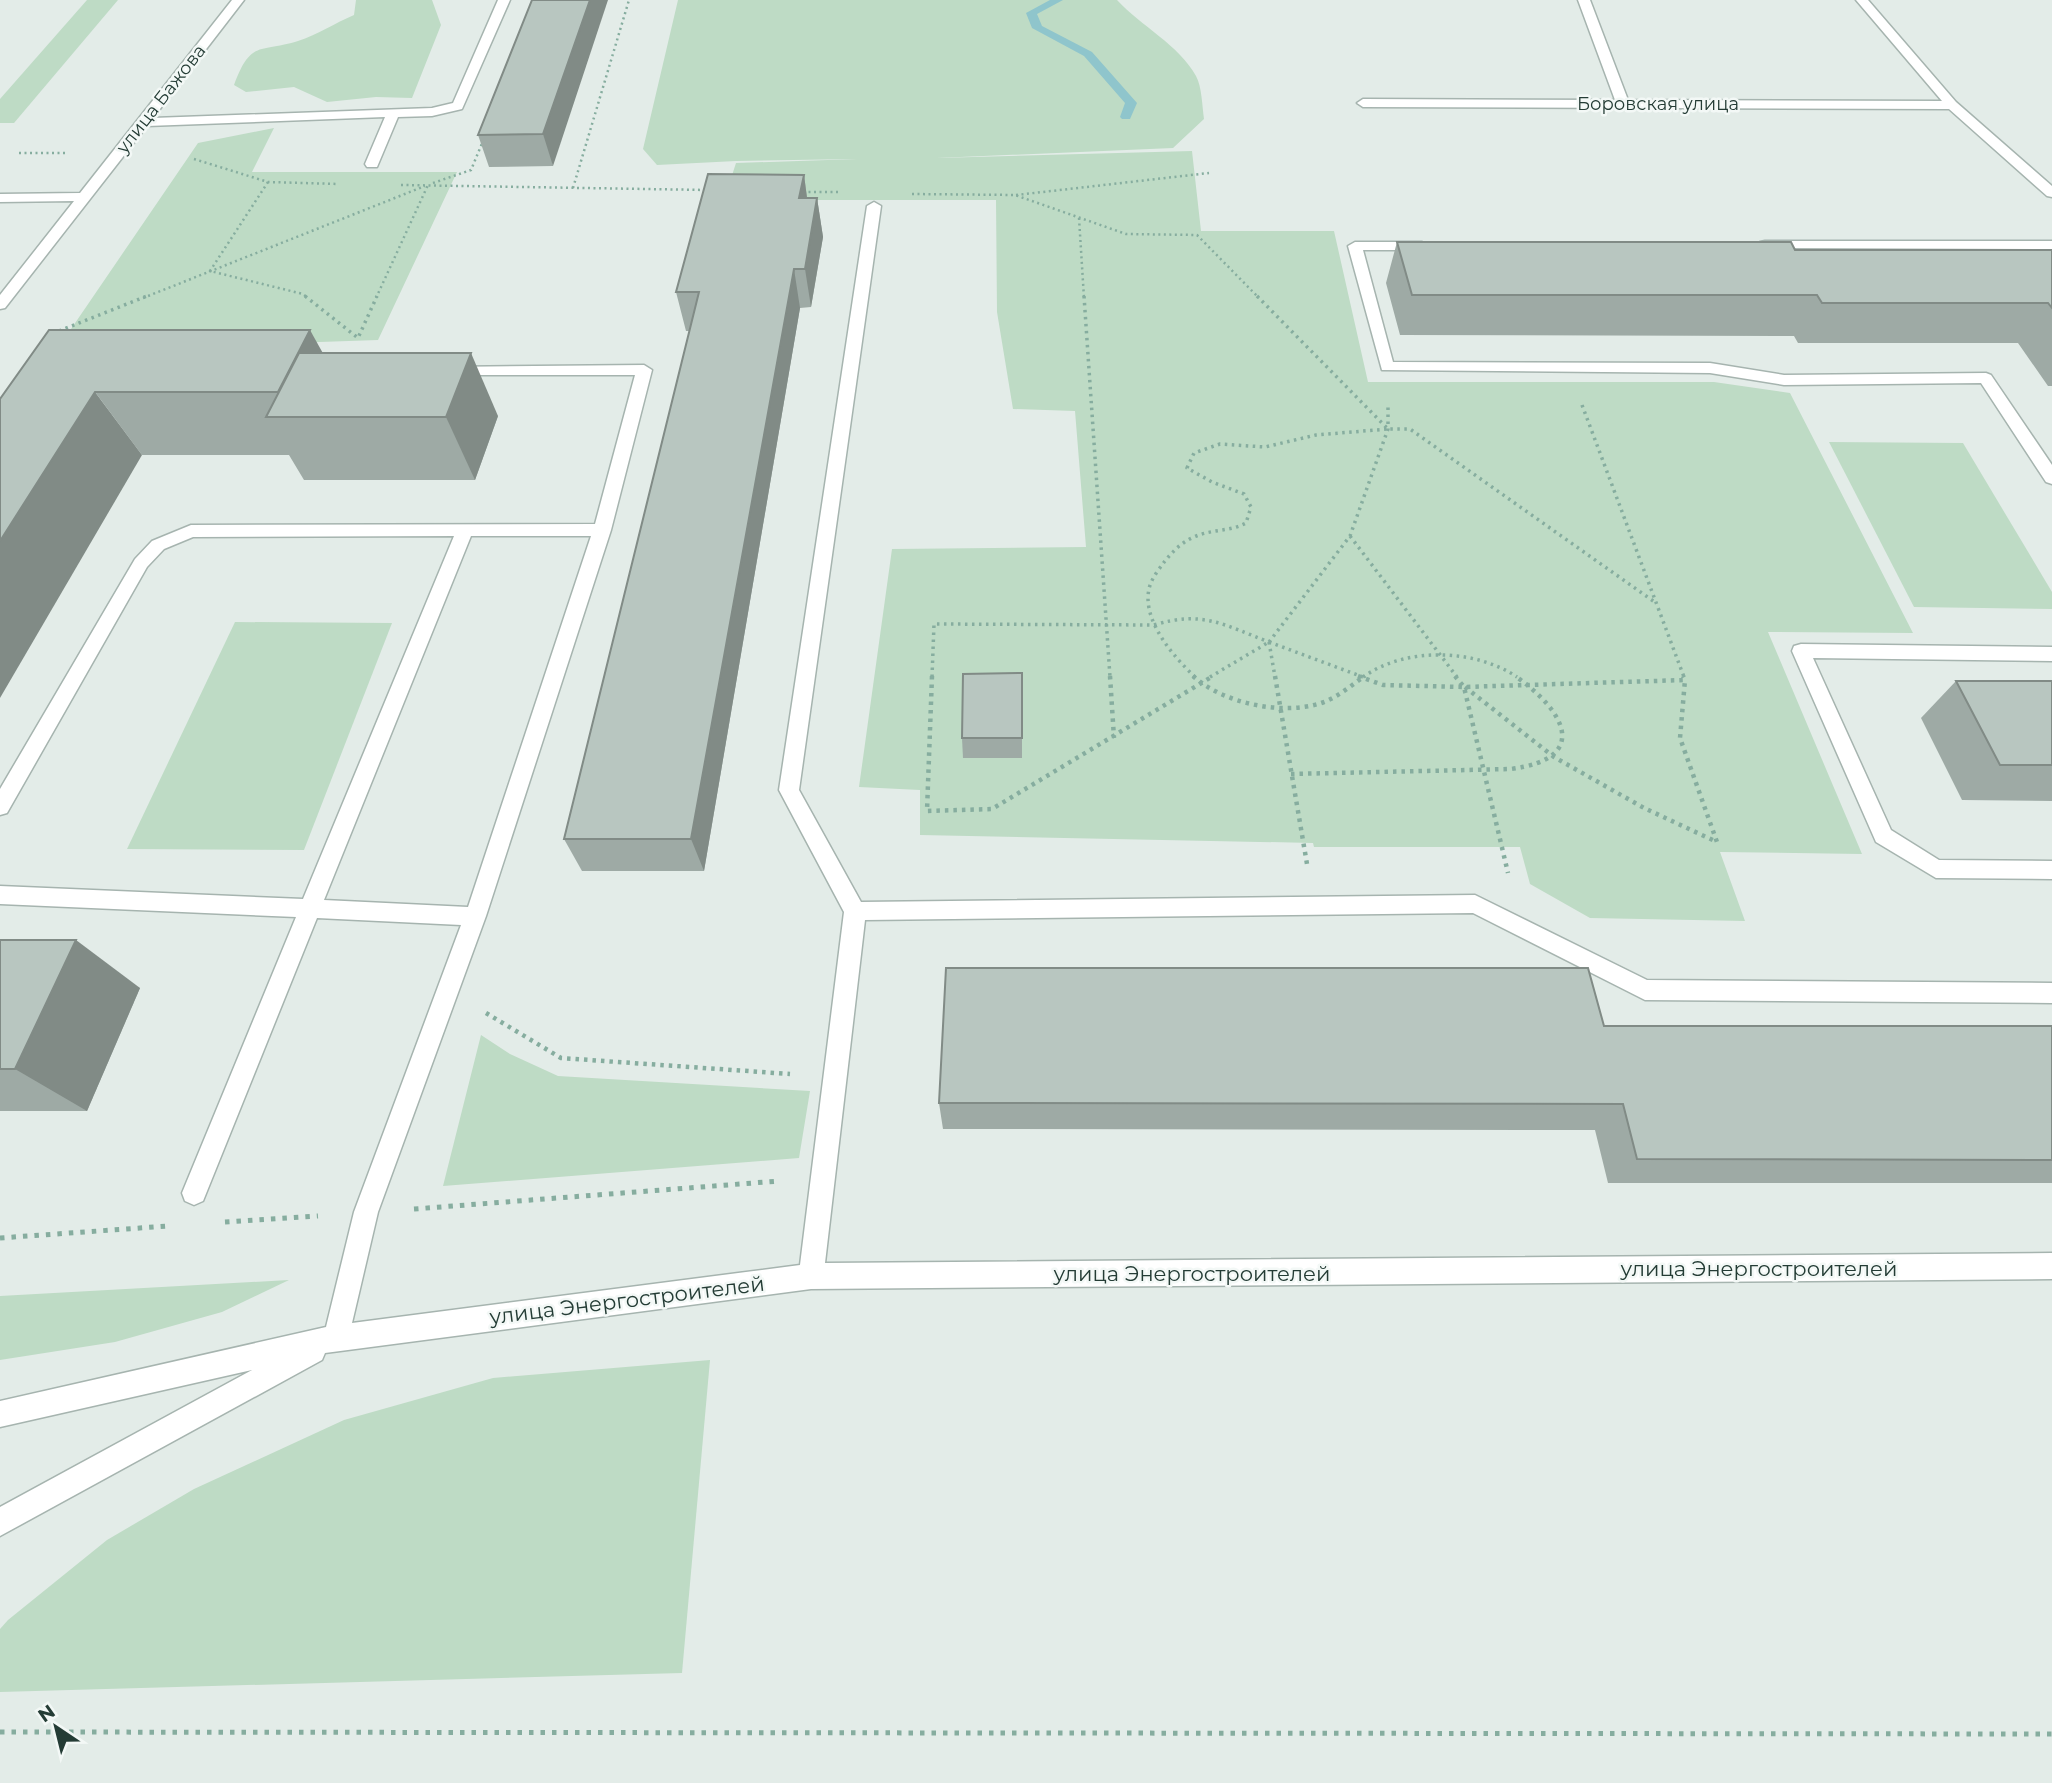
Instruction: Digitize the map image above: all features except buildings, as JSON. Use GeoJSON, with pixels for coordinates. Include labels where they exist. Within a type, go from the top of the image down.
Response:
{"type":"FeatureCollection","features":[{"type":"Feature","properties":{"kind":"street","name":"улица Бажова"},"geometry":{"type":"LineString","coordinates":[[0,305],[238,0]]}},
{"type":"Feature","properties":{"kind":"street"},"geometry":{"type":"LineString","coordinates":[[142,122],[432,112],[458,106],[504,0]]}},
{"type":"Feature","properties":{"kind":"street"},"geometry":{"type":"LineString","coordinates":[[1584,0],[1623,104]]}},
{"type":"Feature","properties":{"kind":"street"},"geometry":{"type":"LineString","coordinates":[[1862,0],[1952,105],[2052,193]]}},
{"type":"Feature","properties":{"kind":"street","name":"Боровская улица"},"geometry":{"type":"LineString","coordinates":[[1363,103],[1952,105]]}},
{"type":"Feature","properties":{"kind":"street"},"geometry":{"type":"LineString","coordinates":[[372,164],[393,113]]}},
{"type":"Feature","properties":{"kind":"street"},"geometry":{"type":"LineString","coordinates":[[0,198],[83,197]]}},
{"type":"Feature","properties":{"kind":"street"},"geometry":{"type":"LineString","coordinates":[[811,1276],[855,911],[789,790],[874,206]]}},
{"type":"Feature","properties":{"kind":"street"},"geometry":{"type":"LineString","coordinates":[[1745,246],[2052,245]]}},
{"type":"Feature","properties":{"kind":"street"},"geometry":{"type":"LineString","coordinates":[[1438,246],[1355,246],[1387,367],[1710,368],[1784,380],[1986,379],[2052,478]]}},
{"type":"Feature","properties":{"kind":"street"},"geometry":{"type":"LineString","coordinates":[[337,1338],[366,1212],[475,916],[602,530],[644,370],[436,370]]}},
{"type":"Feature","properties":{"kind":"street"},"geometry":{"type":"LineString","coordinates":[[194,1193],[465,530]]}},
{"type":"Feature","properties":{"kind":"street"},"geometry":{"type":"LineString","coordinates":[[0,807],[141,564],[158,545],[191,531],[602,530]]}},
{"type":"Feature","properties":{"kind":"street"},"geometry":{"type":"LineString","coordinates":[[2052,654],[1801,651],[1884,836],[1936,869],[2052,870]]}},
{"type":"Feature","properties":{"kind":"street"},"geometry":{"type":"LineString","coordinates":[[0,895],[475,916]]}},
{"type":"Feature","properties":{"kind":"street"},"geometry":{"type":"LineString","coordinates":[[855,911],[1475,904],[1644,990],[2052,993]]}},
{"type":"Feature","properties":{"kind":"street","name":"улица Энергостроителей"},"geometry":{"type":"LineString","coordinates":[[0,1414],[337,1338],[811,1276],[2052,1266]]}},
{"type":"Feature","properties":{"kind":"street","name":"улица Энергостроителей"},"geometry":{"type":"LineString","coordinates":[[0,1522],[337,1338]]}},
{"type":"Feature","properties":{"kind":"path"},"geometry":{"type":"LineString","coordinates":[[573,188],[629,0]]}},
{"type":"Feature","properties":{"kind":"path"},"geometry":{"type":"LineString","coordinates":[[54,333],[471,170],[486,134]]}},
{"type":"Feature","properties":{"kind":"path"},"geometry":{"type":"LineString","coordinates":[[1015,195],[1209,173]]}},
{"type":"Feature","properties":{"kind":"path"},"geometry":{"type":"LineString","coordinates":[[210,271],[268,182]]}},
{"type":"Feature","properties":{"kind":"path"},"geometry":{"type":"LineString","coordinates":[[210,271],[303,294],[358,338],[428,185]]}},
{"type":"Feature","properties":{"kind":"path"},"geometry":{"type":"LineString","coordinates":[[1079,218],[1114,738]]}},
{"type":"Feature","properties":{"kind":"path"},"geometry":{"type":"LineString","coordinates":[[1387,367],[1388,429],[1350,536],[1269,642],[992,810],[928,811],[934,624],[1154,625],[1174,619],[1205,618],[1269,642],[1363,677],[1382,685],[1464,687],[1685,680]]}},
{"type":"Feature","properties":{"kind":"path"},"geometry":{"type":"LineString","coordinates":[[1350,536],[1464,687],[1554,757],[1644,808],[1717,842],[1680,738],[1685,680],[1568,368]]}},
{"type":"Feature","properties":{"kind":"path"},"geometry":{"type":"LineString","coordinates":[[1292,774],[1483,771],[1538,765],[1554,757],[1561,747],[1561,729],[1550,706],[1530,685],[1511,672],[1482,660],[1414,658],[1383,664],[1340,694],[1318,705],[1280,708],[1245,702],[1203,683],[1172,652],[1154,625],[1148,587],[1162,563],[1192,537],[1228,531],[1246,523],[1251,507],[1244,494],[1212,482],[1188,468],[1195,453],[1220,444],[1265,447],[1316,435],[1388,429]]}},
{"type":"Feature","properties":{"kind":"path"},"geometry":{"type":"LineString","coordinates":[[1269,642],[1306,864],[1320,865]]}},
{"type":"Feature","properties":{"kind":"path"},"geometry":{"type":"LineString","coordinates":[[1464,687],[1508,873],[1494,873]]}},
{"type":"Feature","properties":{"kind":"path"},"geometry":{"type":"LineString","coordinates":[[447,989],[561,1058],[836,1077]]}},
{"type":"Feature","properties":{"kind":"path"},"geometry":{"type":"LineString","coordinates":[[0,1732],[2052,1734]]}},
{"type":"Feature","properties":{"kind":"green space"},"geometry":{"type":"Polygon","coordinates":[[[87,0],[118,0],[14,123],[0,123],[0,99],[87,0]]]}},
{"type":"Feature","properties":{"kind":"green space"},"geometry":{"type":"Polygon","coordinates":[[[356,0],[432,0],[441,25],[412,98],[376,97],[327,102],[294,87],[246,92],[234,85],[240,70],[252,54],[305,38],[354,15],[356,0]]]}},
{"type":"Feature","properties":{"kind":"green space"},"geometry":{"type":"Polygon","coordinates":[[[678,0],[1117,0],[1170,45],[1189,65],[1198,80],[1204,119],[1173,148],[937,158],[1192,151],[1201,231],[1334,231],[1368,382],[1714,382],[1790,393],[1913,633],[1768,632],[1862,854],[1720,852],[1745,921],[1590,918],[1530,884],[1520,847],[1314,847],[1313,843],[920,835],[920,790],[859,787],[892,549],[1086,547],[1075,411],[1013,409],[997,312],[996,200],[724,200],[736,163],[857,159],[657,165],[643,149],[678,0]]]}},
{"type":"Feature","properties":{"kind":"green space"},"geometry":{"type":"Polygon","coordinates":[[[274,128],[252,172],[457,172],[378,340],[56,351],[198,143],[274,128]]]}},
{"type":"Feature","properties":{"kind":"green space"},"geometry":{"type":"Polygon","coordinates":[[[1829,442],[1963,443],[2052,592],[2052,609],[1914,607],[1829,442]]]}},
{"type":"Feature","properties":{"kind":"green space"},"geometry":{"type":"Polygon","coordinates":[[[235,622],[392,623],[304,850],[127,849],[235,622]]]}},
{"type":"Feature","properties":{"kind":"green space"},"geometry":{"type":"Polygon","coordinates":[[[481,1035],[510,1054],[558,1076],[810,1091],[799,1158],[443,1186],[481,1035]]]}},
{"type":"Feature","properties":{"kind":"green space"},"geometry":{"type":"Polygon","coordinates":[[[289,1280],[222,1312],[115,1342],[0,1360],[0,1296],[289,1280]]]}},
{"type":"Feature","properties":{"kind":"green space"},"geometry":{"type":"Polygon","coordinates":[[[710,1360],[682,1673],[0,1692],[0,1629],[8,1620],[107,1540],[194,1489],[344,1420],[493,1378],[710,1360]]]}},
{"type":"Feature","properties":{"kind":"waterway"},"geometry":{"type":"LineString","coordinates":[[1058,0],[1031,13],[1037,28],[1088,54],[1131,103],[1126,117]]}}]}
